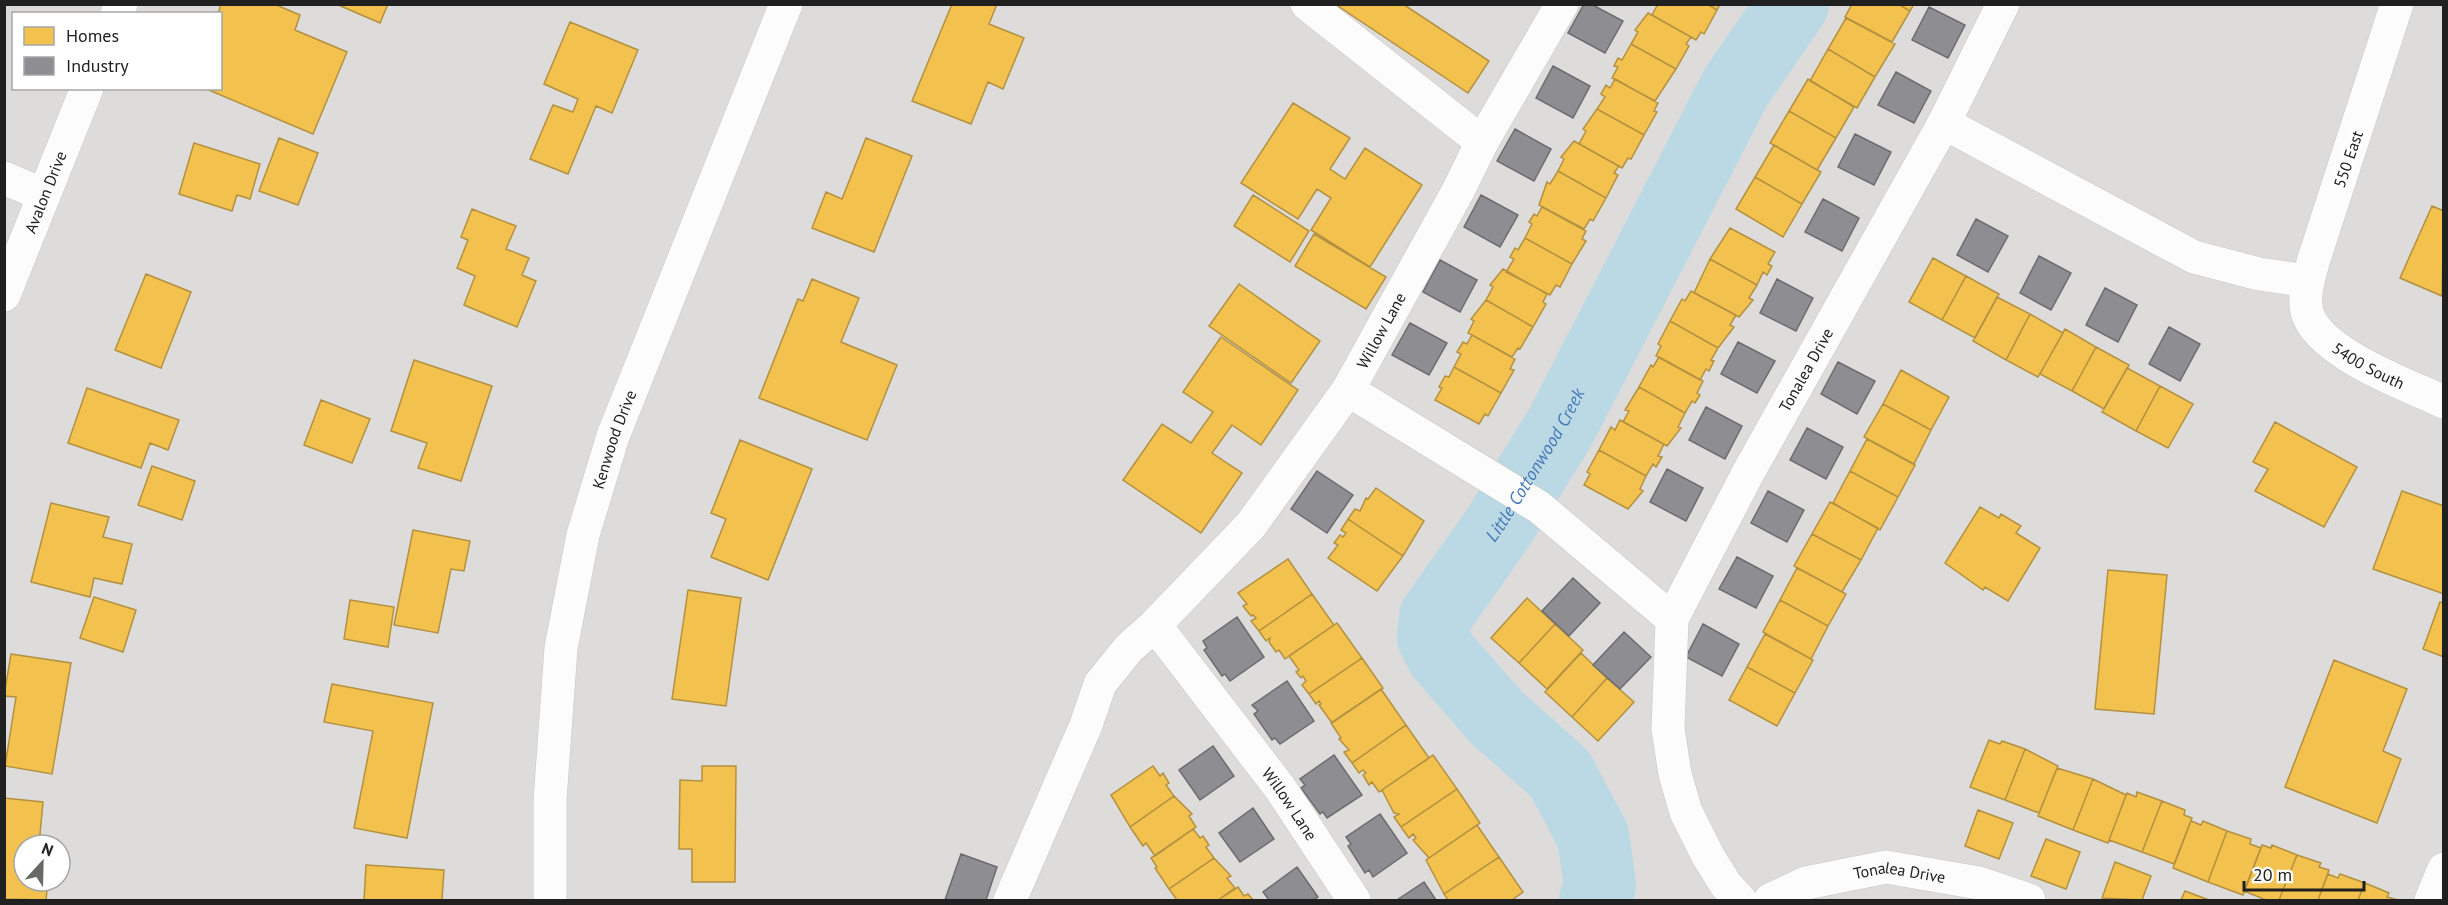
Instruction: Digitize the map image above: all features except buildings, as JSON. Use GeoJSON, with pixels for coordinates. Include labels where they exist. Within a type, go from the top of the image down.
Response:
{"type":"FeatureCollection","features":[{"type":"Feature","properties":{"kind":"street","name":"Kenwood Drive"},"geometry":{"type":"LineString","coordinates":[[550,900],[550,800],[561,648],[583,536],[613,436],[786,4]]}},
{"type":"Feature","properties":{"kind":"street"},"geometry":{"type":"LineString","coordinates":[[1307,4],[1482,142]]}},
{"type":"Feature","properties":{"kind":"street","name":"Willow Lane"},"geometry":{"type":"LineString","coordinates":[[1010,900],[1086,725],[1100,684],[1129,648],[1155,625],[1251,525],[1348,390],[1458,192],[1482,142],[1562,4]]}},
{"type":"Feature","properties":{"kind":"street","name":"Tonalea Drive"},"geometry":{"type":"LineString","coordinates":[[1740,900],[1726,885],[1708,856],[1686,812],[1675,774],[1668,729],[1672,619],[1742,483],[1944,123],[2003,4]]}},
{"type":"Feature","properties":{"kind":"street","name":"550 East"},"geometry":{"type":"LineString","coordinates":[[2307,313],[2305,290],[2397,4]]}},
{"type":"Feature","properties":{"kind":"street","name":"Avalon Drive"},"geometry":{"type":"LineString","coordinates":[[4,295],[86,90]]}},
{"type":"Feature","properties":{"kind":"street"},"geometry":{"type":"LineString","coordinates":[[1944,123],[2194,257],[2259,274],[2308,281]]}},
{"type":"Feature","properties":{"kind":"street"},"geometry":{"type":"LineString","coordinates":[[4,178],[44,195]]}},
{"type":"Feature","properties":{"kind":"street","name":"5400 South"},"geometry":{"type":"LineString","coordinates":[[2307,313],[2319,334],[2350,357],[2444,402]]}},
{"type":"Feature","properties":{"kind":"street"},"geometry":{"type":"LineString","coordinates":[[1348,390],[1539,507],[1672,619]]}},
{"type":"Feature","properties":{"kind":"street","name":"Willow Lane"},"geometry":{"type":"LineString","coordinates":[[1155,625],[1281,788],[1354,900]]}},
{"type":"Feature","properties":{"kind":"street","name":"Tonalea Drive"},"geometry":{"type":"LineString","coordinates":[[1770,900],[1806,883],[1886,867],[1979,883],[2029,900]]}},
{"type":"Feature","properties":{"kind":"street"},"geometry":{"type":"LineString","coordinates":[[2431,900],[2444,869]]}},
{"type":"Feature","properties":{"kind":"shaded area"},"geometry":{"type":"Polygon","coordinates":[[[4,5],[2443,5],[2443,900],[5,900],[4,5]]]}},
{"type":"Feature","properties":{"kind":"waterway","name":"Little Cottonwood Creek"},"geometry":{"type":"LineString","coordinates":[[1595,900],[1600,885],[1593,836],[1560,774],[1497,718],[1442,655],[1433,638],[1435,617],[1498,528],[1561,426],[1736,87],[1793,4]]}}]}
